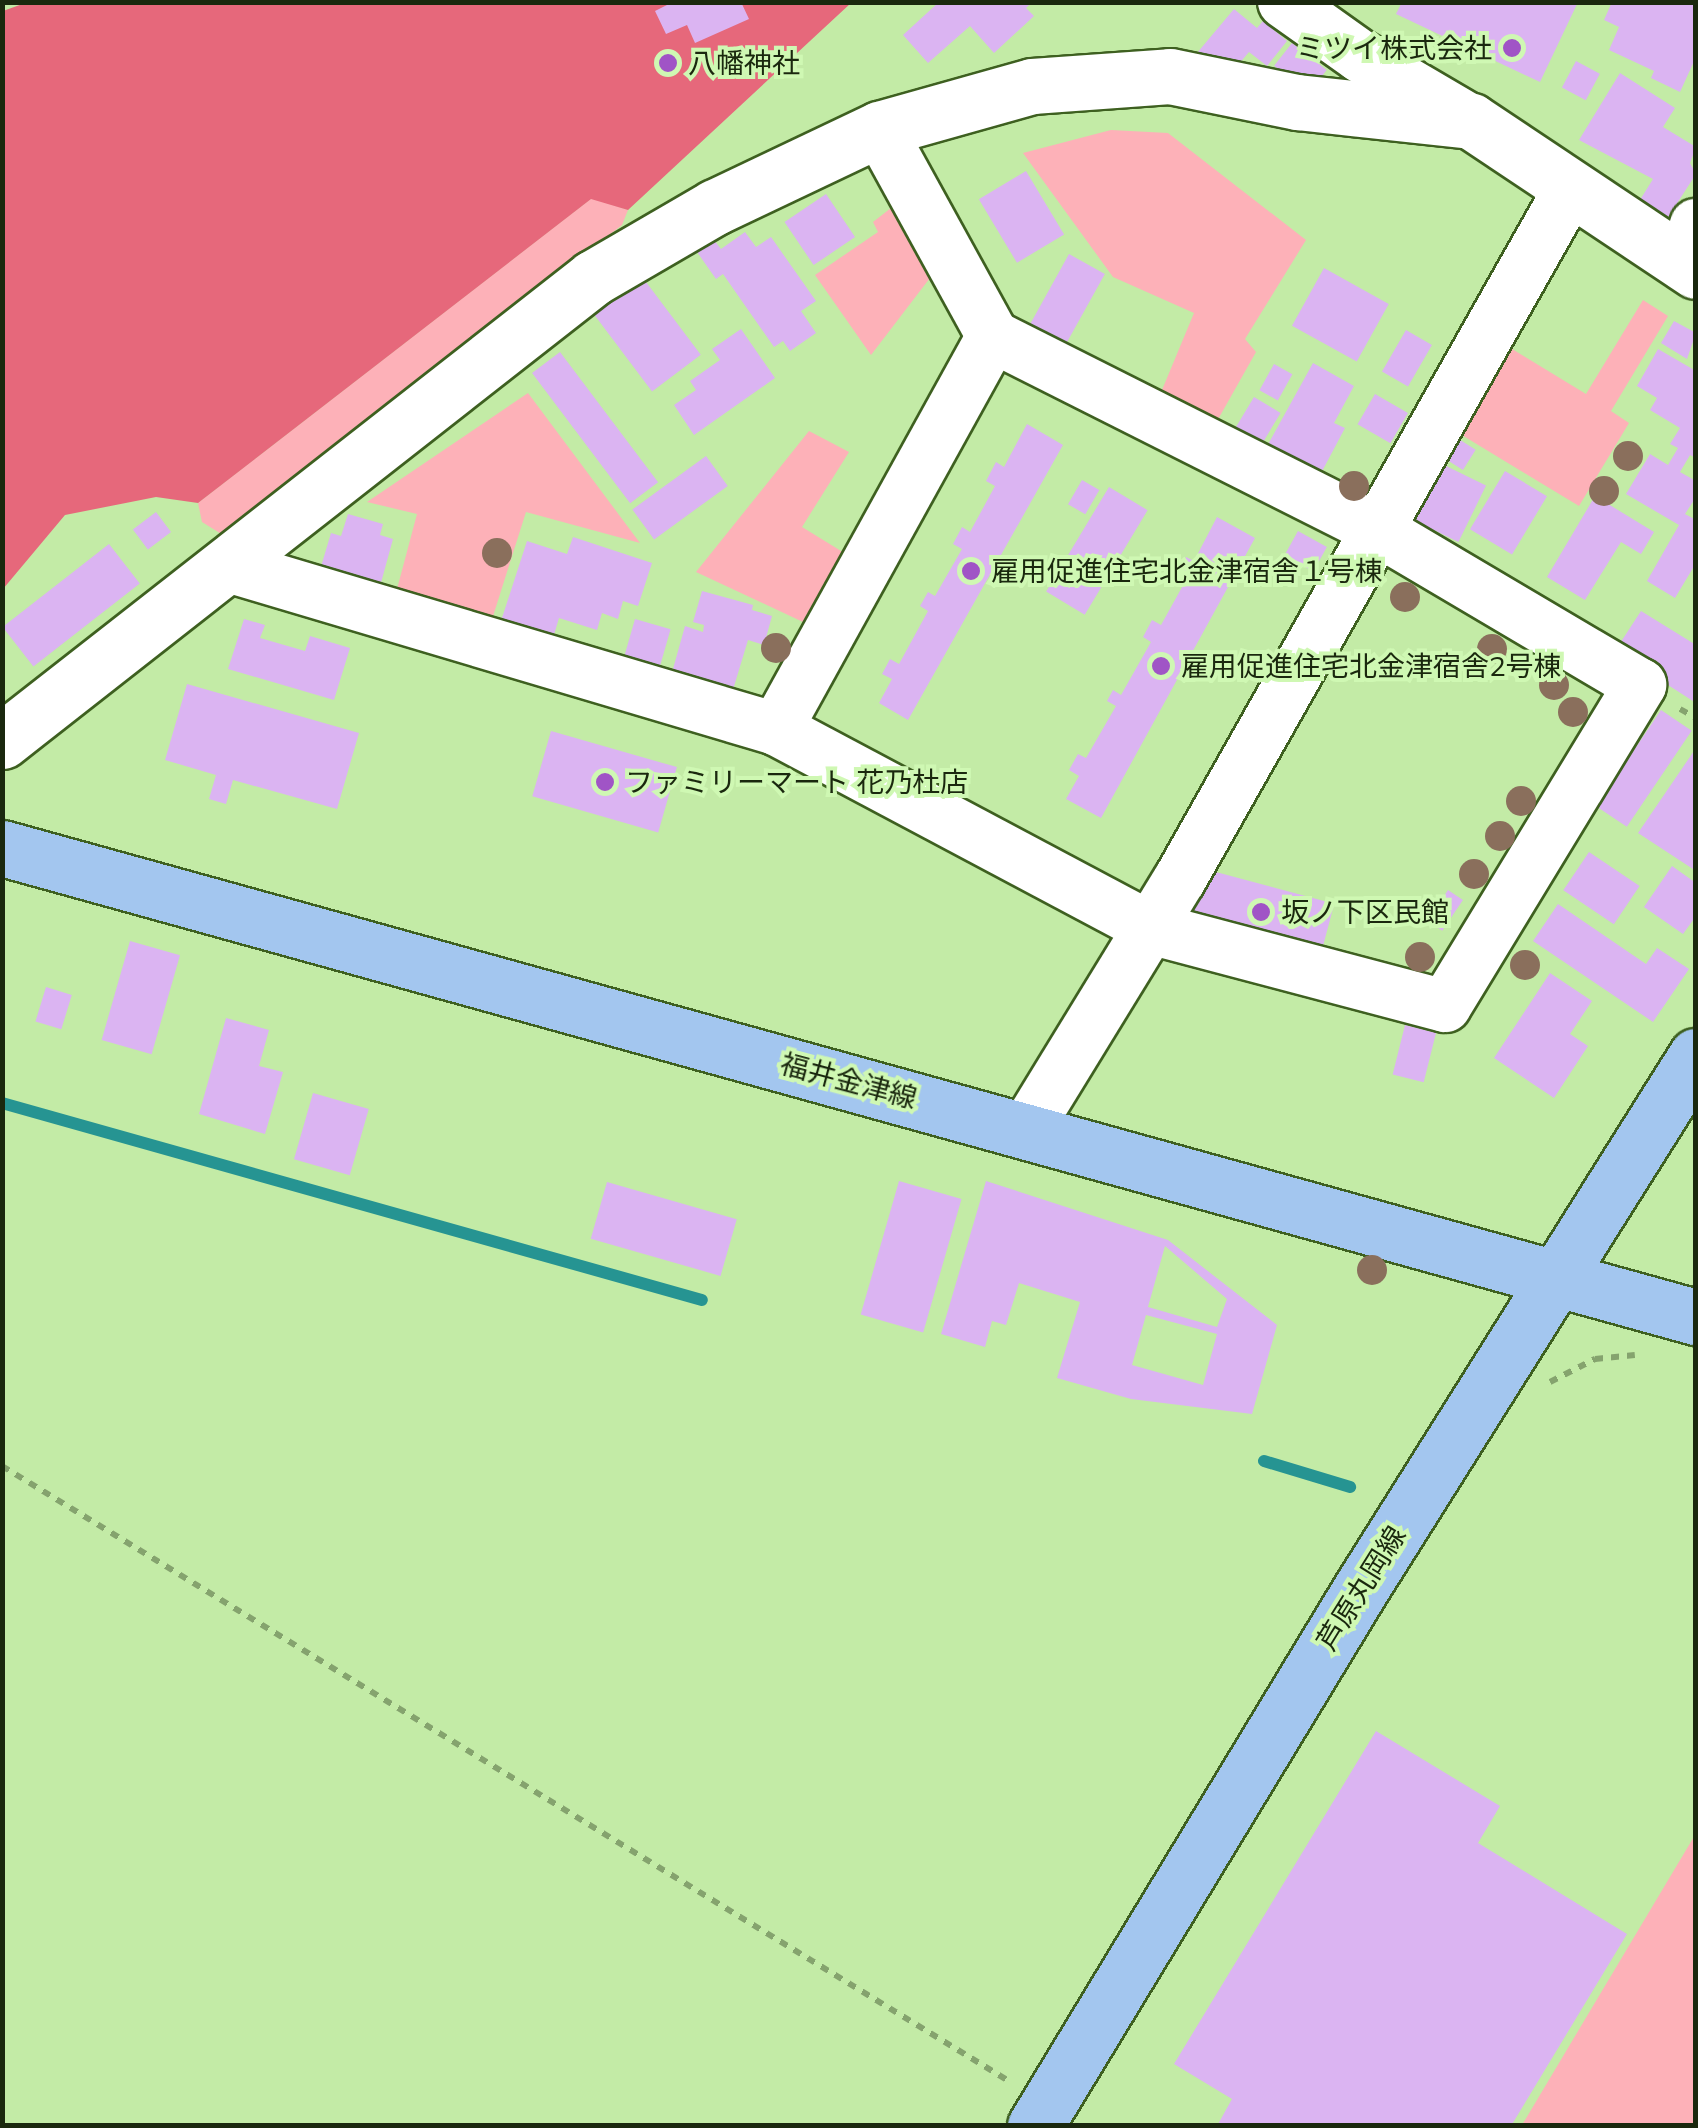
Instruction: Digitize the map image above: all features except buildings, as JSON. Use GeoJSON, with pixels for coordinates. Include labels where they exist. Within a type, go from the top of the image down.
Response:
{"type":"FeatureCollection","features":[{"type":"Feature","properties":{"kind":"main road","name":"福井金津線"},"geometry":{"type":"LineString","coordinates":[[2,848],[1696,1316]]}},
{"type":"Feature","properties":{"kind":"main road","name":"芦原丸岡線"},"geometry":{"type":"LineString","coordinates":[[1042,2115],[1360,1590],[1696,1056]]}},
{"type":"Feature","properties":{"kind":"street"},"geometry":{"type":"LineString","coordinates":[[1284,2],[1360,56],[1470,121],[1570,189],[1692,253]]}},
{"type":"Feature","properties":{"kind":"street"},"geometry":{"type":"LineString","coordinates":[[2,740],[592,278],[715,207],[879,129],[1032,86],[1170,76],[1297,102],[1470,121]]}},
{"type":"Feature","properties":{"kind":"street"},"geometry":{"type":"LineString","coordinates":[[228,566],[776,729],[1150,928],[1445,1006],[1640,685],[1380,531],[993,336],[879,129]]}},
{"type":"Feature","properties":{"kind":"street"},"geometry":{"type":"LineString","coordinates":[[1026,1130],[1150,928],[1380,531],[1570,189]]}},
{"type":"Feature","properties":{"kind":"street"},"geometry":{"type":"LineString","coordinates":[[776,729],[993,336]]}},
{"type":"Feature","properties":{"kind":"path"},"geometry":{"type":"LineString","coordinates":[[2,1466],[1042,2115]]}},
{"type":"Feature","properties":{"kind":"shaded area"},"geometry":{"type":"Polygon","coordinates":[[[28,2],[851,3],[628,210],[591,199],[198,503],[156,497],[65,515],[3,589],[3,11],[28,2]]]}},
{"type":"Feature","properties":{"kind":"shaded area"},"geometry":{"type":"Polygon","coordinates":[[[1111,130],[1168,133],[1306,240],[1245,339],[1256,352],[1212,430],[1157,402],[1194,313],[1113,277],[1023,153],[1111,130]]]}},
{"type":"Feature","properties":{"kind":"shaded area"},"geometry":{"type":"Polygon","coordinates":[[[592,198],[628,210],[622,225],[223,535],[202,522],[198,503],[592,198]]]}},
{"type":"Feature","properties":{"kind":"shaded area"},"geometry":{"type":"Polygon","coordinates":[[[891,208],[933,274],[871,355],[815,275],[878,232],[873,222],[891,208]]]}},
{"type":"Feature","properties":{"kind":"shaded area"},"geometry":{"type":"Polygon","coordinates":[[[1643,300],[1668,316],[1611,411],[1629,423],[1579,506],[1447,426],[1499,341],[1586,394],[1643,300]]]}},
{"type":"Feature","properties":{"kind":"shaded area"},"geometry":{"type":"Polygon","coordinates":[[[528,393],[640,543],[526,512],[488,632],[393,604],[417,514],[367,502],[528,393]]]}},
{"type":"Feature","properties":{"kind":"shaded area"},"geometry":{"type":"Polygon","coordinates":[[[809,431],[849,452],[802,527],[846,554],[803,622],[696,572],[809,431]]]}},
{"type":"Feature","properties":{"kind":"shaded area"},"geometry":{"type":"Polygon","coordinates":[[[1695,1835],[1695,2125],[1522,2125],[1695,1835]]]}},
{"type":"Feature","properties":{"kind":"waterway"},"geometry":{"type":"LineString","coordinates":[[2,1103],[702,1300]]}},
{"type":"Feature","properties":{"kind":"waterway"},"geometry":{"type":"LineString","coordinates":[[1264,1461],[1350,1487]]}},
{"type":"Feature","properties":{"kind":"place","name":"ミツイ株式会社"},"geometry":{"type":"Point","coordinates":[1512,48]}},
{"type":"Feature","properties":{"kind":"place","name":"八幡神社"},"geometry":{"type":"Point","coordinates":[668,63]}},
{"type":"Feature","properties":{"kind":"place","name":"雇用促進住宅北金津宿舎１号棟"},"geometry":{"type":"Point","coordinates":[971,571]}},
{"type":"Feature","properties":{"kind":"place","name":"雇用促進住宅北金津宿舎2号棟"},"geometry":{"type":"Point","coordinates":[1161,666]}},
{"type":"Feature","properties":{"kind":"place","name":"ファミリーマート 花乃杜店"},"geometry":{"type":"Point","coordinates":[605,782]}},
{"type":"Feature","properties":{"kind":"place","name":"坂ノ下区民館"},"geometry":{"type":"Point","coordinates":[1261,912]}}]}
